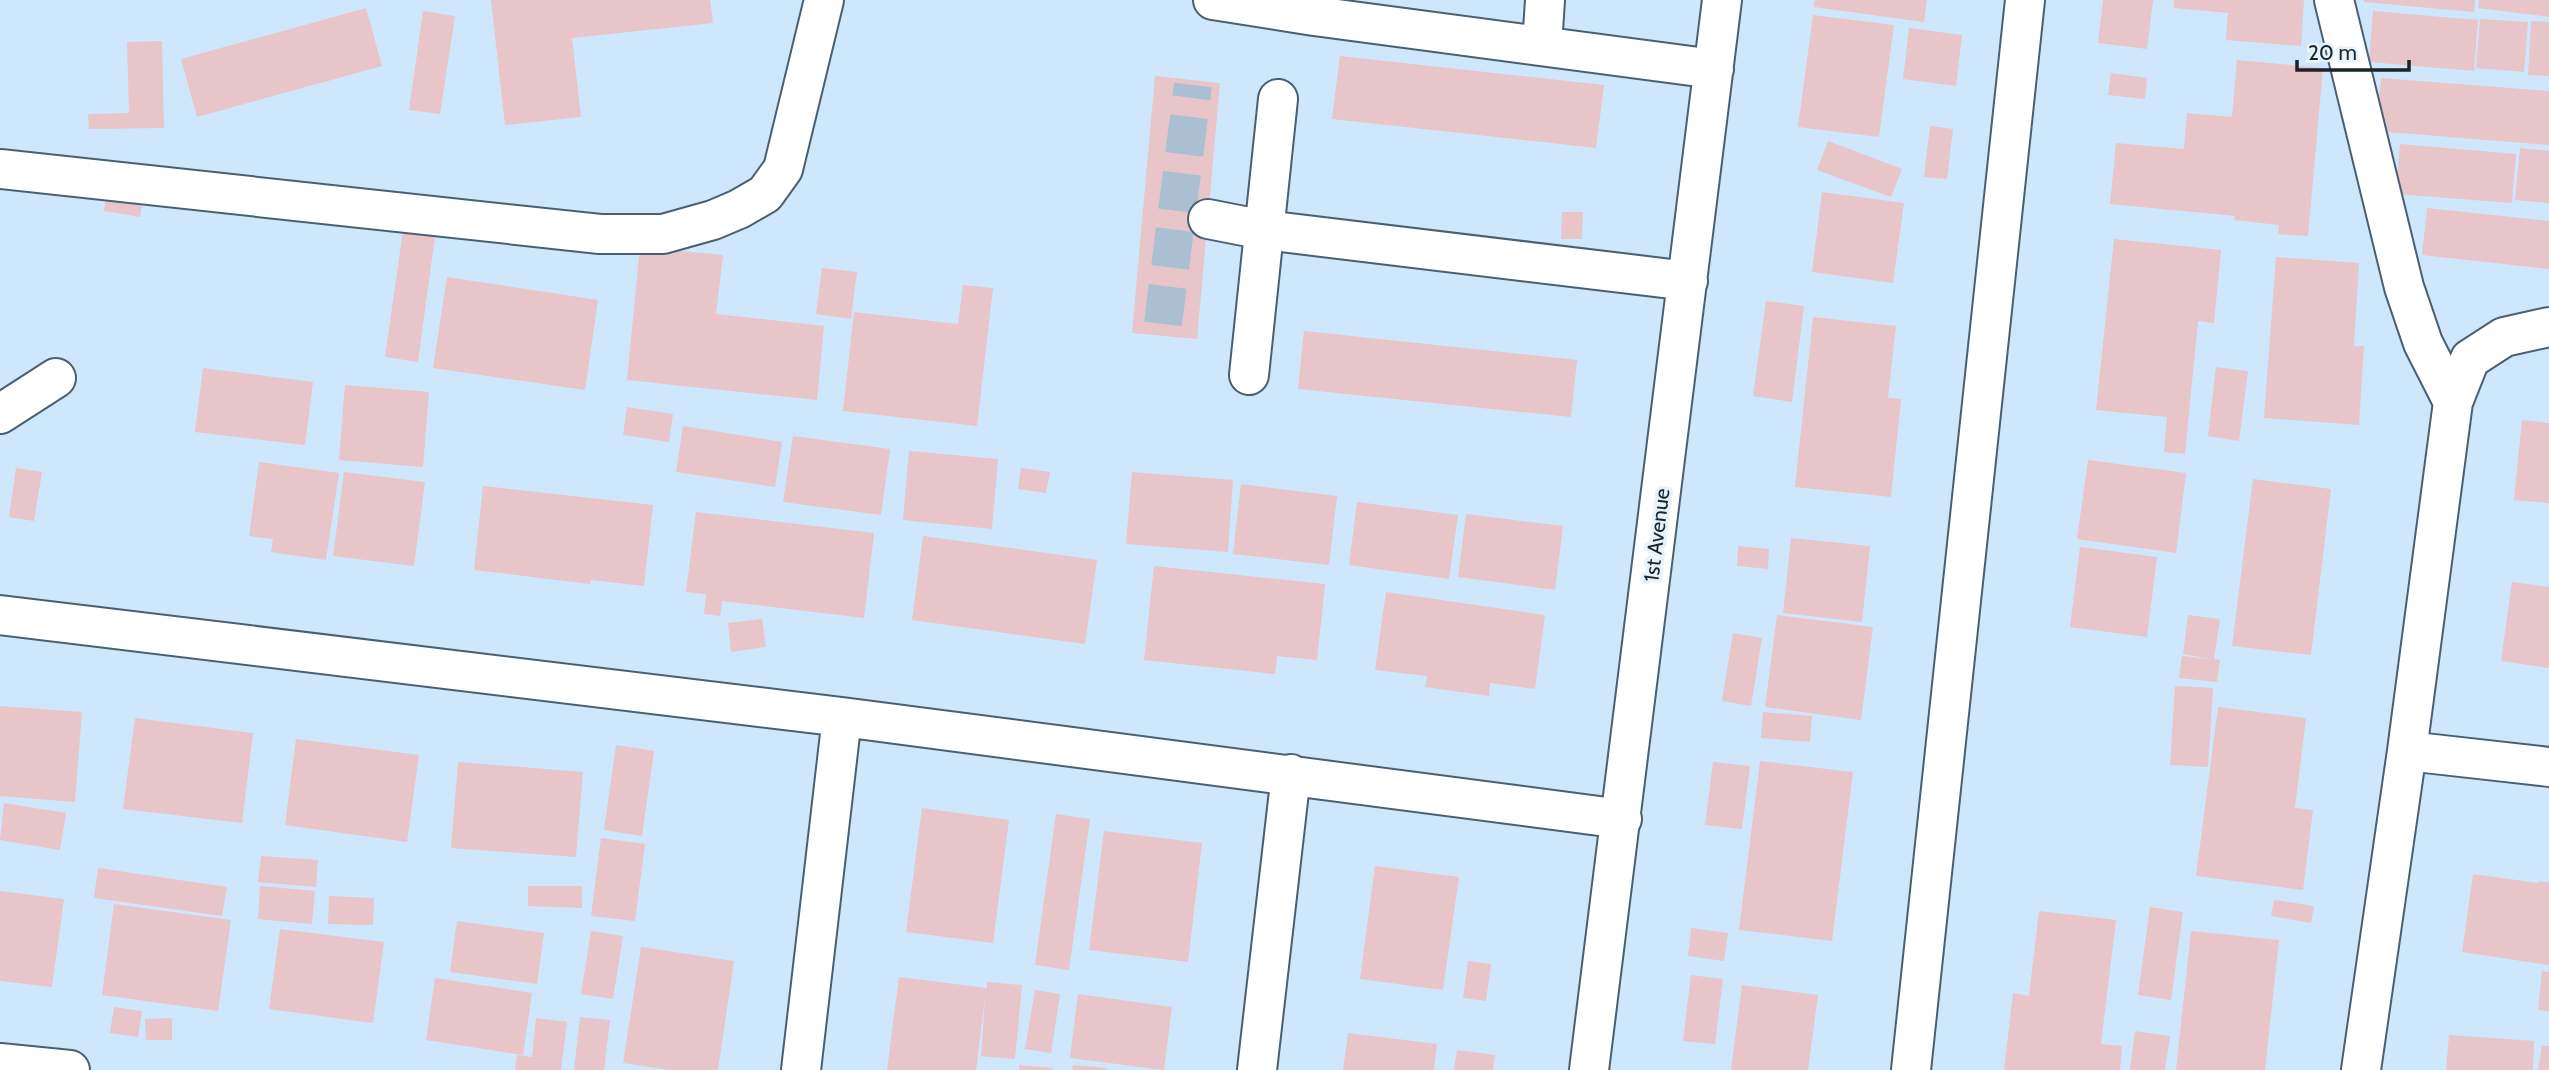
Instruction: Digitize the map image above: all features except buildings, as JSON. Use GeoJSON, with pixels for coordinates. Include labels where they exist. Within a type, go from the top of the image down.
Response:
{"type":"FeatureCollection","features":[{"type":"Feature","properties":{"kind":"street"},"geometry":{"type":"LineString","coordinates":[[0,169],[600,234],[663,234],[713,220],[739,209],[765,194],[783,169],[824,0]]}},
{"type":"Feature","properties":{"kind":"street"},"geometry":{"type":"LineString","coordinates":[[1213,0],[1714,69]]}},
{"type":"Feature","properties":{"kind":"street"},"geometry":{"type":"LineString","coordinates":[[1542,46],[1545,0]]}},
{"type":"Feature","properties":{"kind":"street","name":"1st Avenue"},"geometry":{"type":"LineString","coordinates":[[1589,1070],[1722,0]]}},
{"type":"Feature","properties":{"kind":"street"},"geometry":{"type":"LineString","coordinates":[[1911,1070],[2025,0]]}},
{"type":"Feature","properties":{"kind":"street"},"geometry":{"type":"LineString","coordinates":[[2334,0],[2404,287],[2423,343],[2453,402]]}},
{"type":"Feature","properties":{"kind":"street"},"geometry":{"type":"LineString","coordinates":[[1249,375],[1278,99]]}},
{"type":"Feature","properties":{"kind":"street"},"geometry":{"type":"LineString","coordinates":[[1208,219],[1264,230],[1688,281]]}},
{"type":"Feature","properties":{"kind":"street"},"geometry":{"type":"LineString","coordinates":[[2361,1070],[2453,402],[2470,359],[2504,337],[2549,327]]}},
{"type":"Feature","properties":{"kind":"street"},"geometry":{"type":"LineString","coordinates":[[0,414],[56,378]]}},
{"type":"Feature","properties":{"kind":"street"},"geometry":{"type":"LineString","coordinates":[[0,615],[842,717],[1622,819]]}},
{"type":"Feature","properties":{"kind":"street"},"geometry":{"type":"LineString","coordinates":[[801,1070],[842,717]]}},
{"type":"Feature","properties":{"kind":"street"},"geometry":{"type":"LineString","coordinates":[[2407,751],[2549,767]]}},
{"type":"Feature","properties":{"kind":"street"},"geometry":{"type":"LineString","coordinates":[[1256,1070],[1291,774]]}},
{"type":"Feature","properties":{"kind":"street"},"geometry":{"type":"LineString","coordinates":[[0,1063],[70,1070]]}},
{"type":"Feature","properties":{"kind":"tunnel"},"geometry":{"type":"LineString","coordinates":[[1163,324],[1193,85]]}}]}
